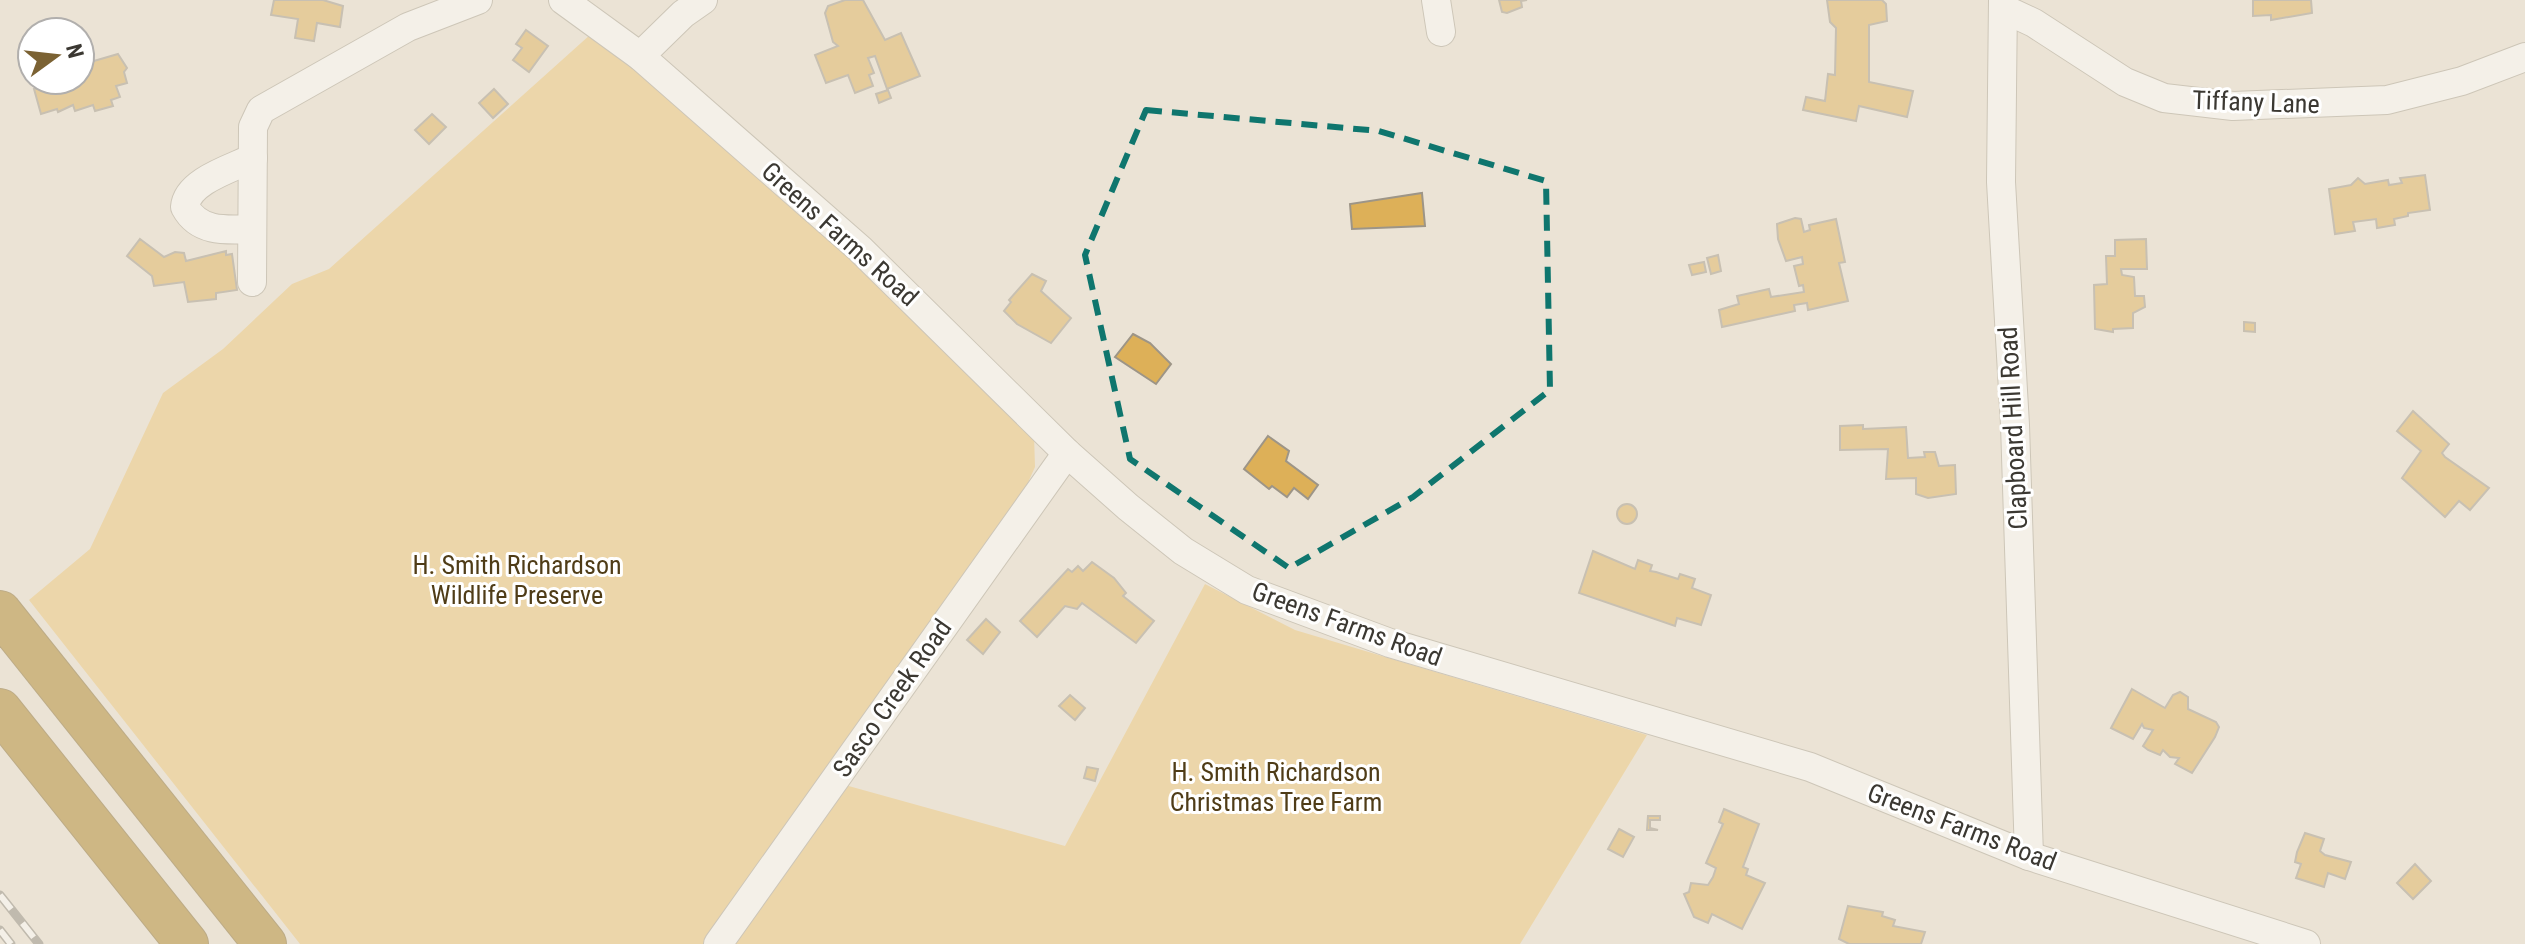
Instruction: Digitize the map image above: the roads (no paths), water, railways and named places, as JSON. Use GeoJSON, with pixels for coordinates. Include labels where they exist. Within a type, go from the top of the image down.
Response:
{"type":"FeatureCollection","features":[{"type":"Feature","properties":{"kind":"highway"},"geometry":{"type":"LineString","coordinates":[[0,612],[265,944]]}},
{"type":"Feature","properties":{"kind":"highway"},"geometry":{"type":"LineString","coordinates":[[0,710],[187,944]]}},
{"type":"Feature","properties":{"kind":"street"},"geometry":{"type":"LineString","coordinates":[[252,282],[255,118],[273,101],[408,27],[478,0]]}},
{"type":"Feature","properties":{"kind":"street","name":"Greens Farms Road"},"geometry":{"type":"LineString","coordinates":[[563,0],[640,56],[860,249],[1067,453],[1183,551],[1247,590],[1390,643],[1810,767],[2029,856],[2306,944]]}},
{"type":"Feature","properties":{"kind":"street"},"geometry":{"type":"LineString","coordinates":[[640,56],[683,14],[703,0]]}},
{"type":"Feature","properties":{"kind":"street"},"geometry":{"type":"LineString","coordinates":[[1436,0],[1441,32]]}},
{"type":"Feature","properties":{"kind":"street","name":"Tiffany Lane"},"geometry":{"type":"LineString","coordinates":[[2004,4],[2125,82],[2164,98],[2233,106],[2387,100],[2462,81],[2525,57]]}},
{"type":"Feature","properties":{"kind":"street","name":"Clapboard Hill Road"},"geometry":{"type":"LineString","coordinates":[[2004,4],[2001,182],[2015,425],[2029,856]]}},
{"type":"Feature","properties":{"kind":"street"},"geometry":{"type":"LineString","coordinates":[[252,229],[222,230],[202,225],[185,207],[189,194],[198,186],[253,158]]}},
{"type":"Feature","properties":{"kind":"street","name":"Sasco Creek Road"},"geometry":{"type":"LineString","coordinates":[[718,944],[1067,453]]}},
{"type":"Feature","properties":{"kind":"railway"},"geometry":{"type":"LineString","coordinates":[[0,895],[39,944]]}},
{"type":"Feature","properties":{"kind":"railway"},"geometry":{"type":"LineString","coordinates":[[0,930],[11,944]]}},
{"type":"Feature","properties":{"kind":"park label","name":"H. Smith Richardson Wildlife Preserve"},"geometry":{"type":"Point","coordinates":[517,580]}},
{"type":"Feature","properties":{"kind":"park label","name":"H. Smith Richardson Christmas Tree Farm"},"geometry":{"type":"Point","coordinates":[1276,787]}}]}
